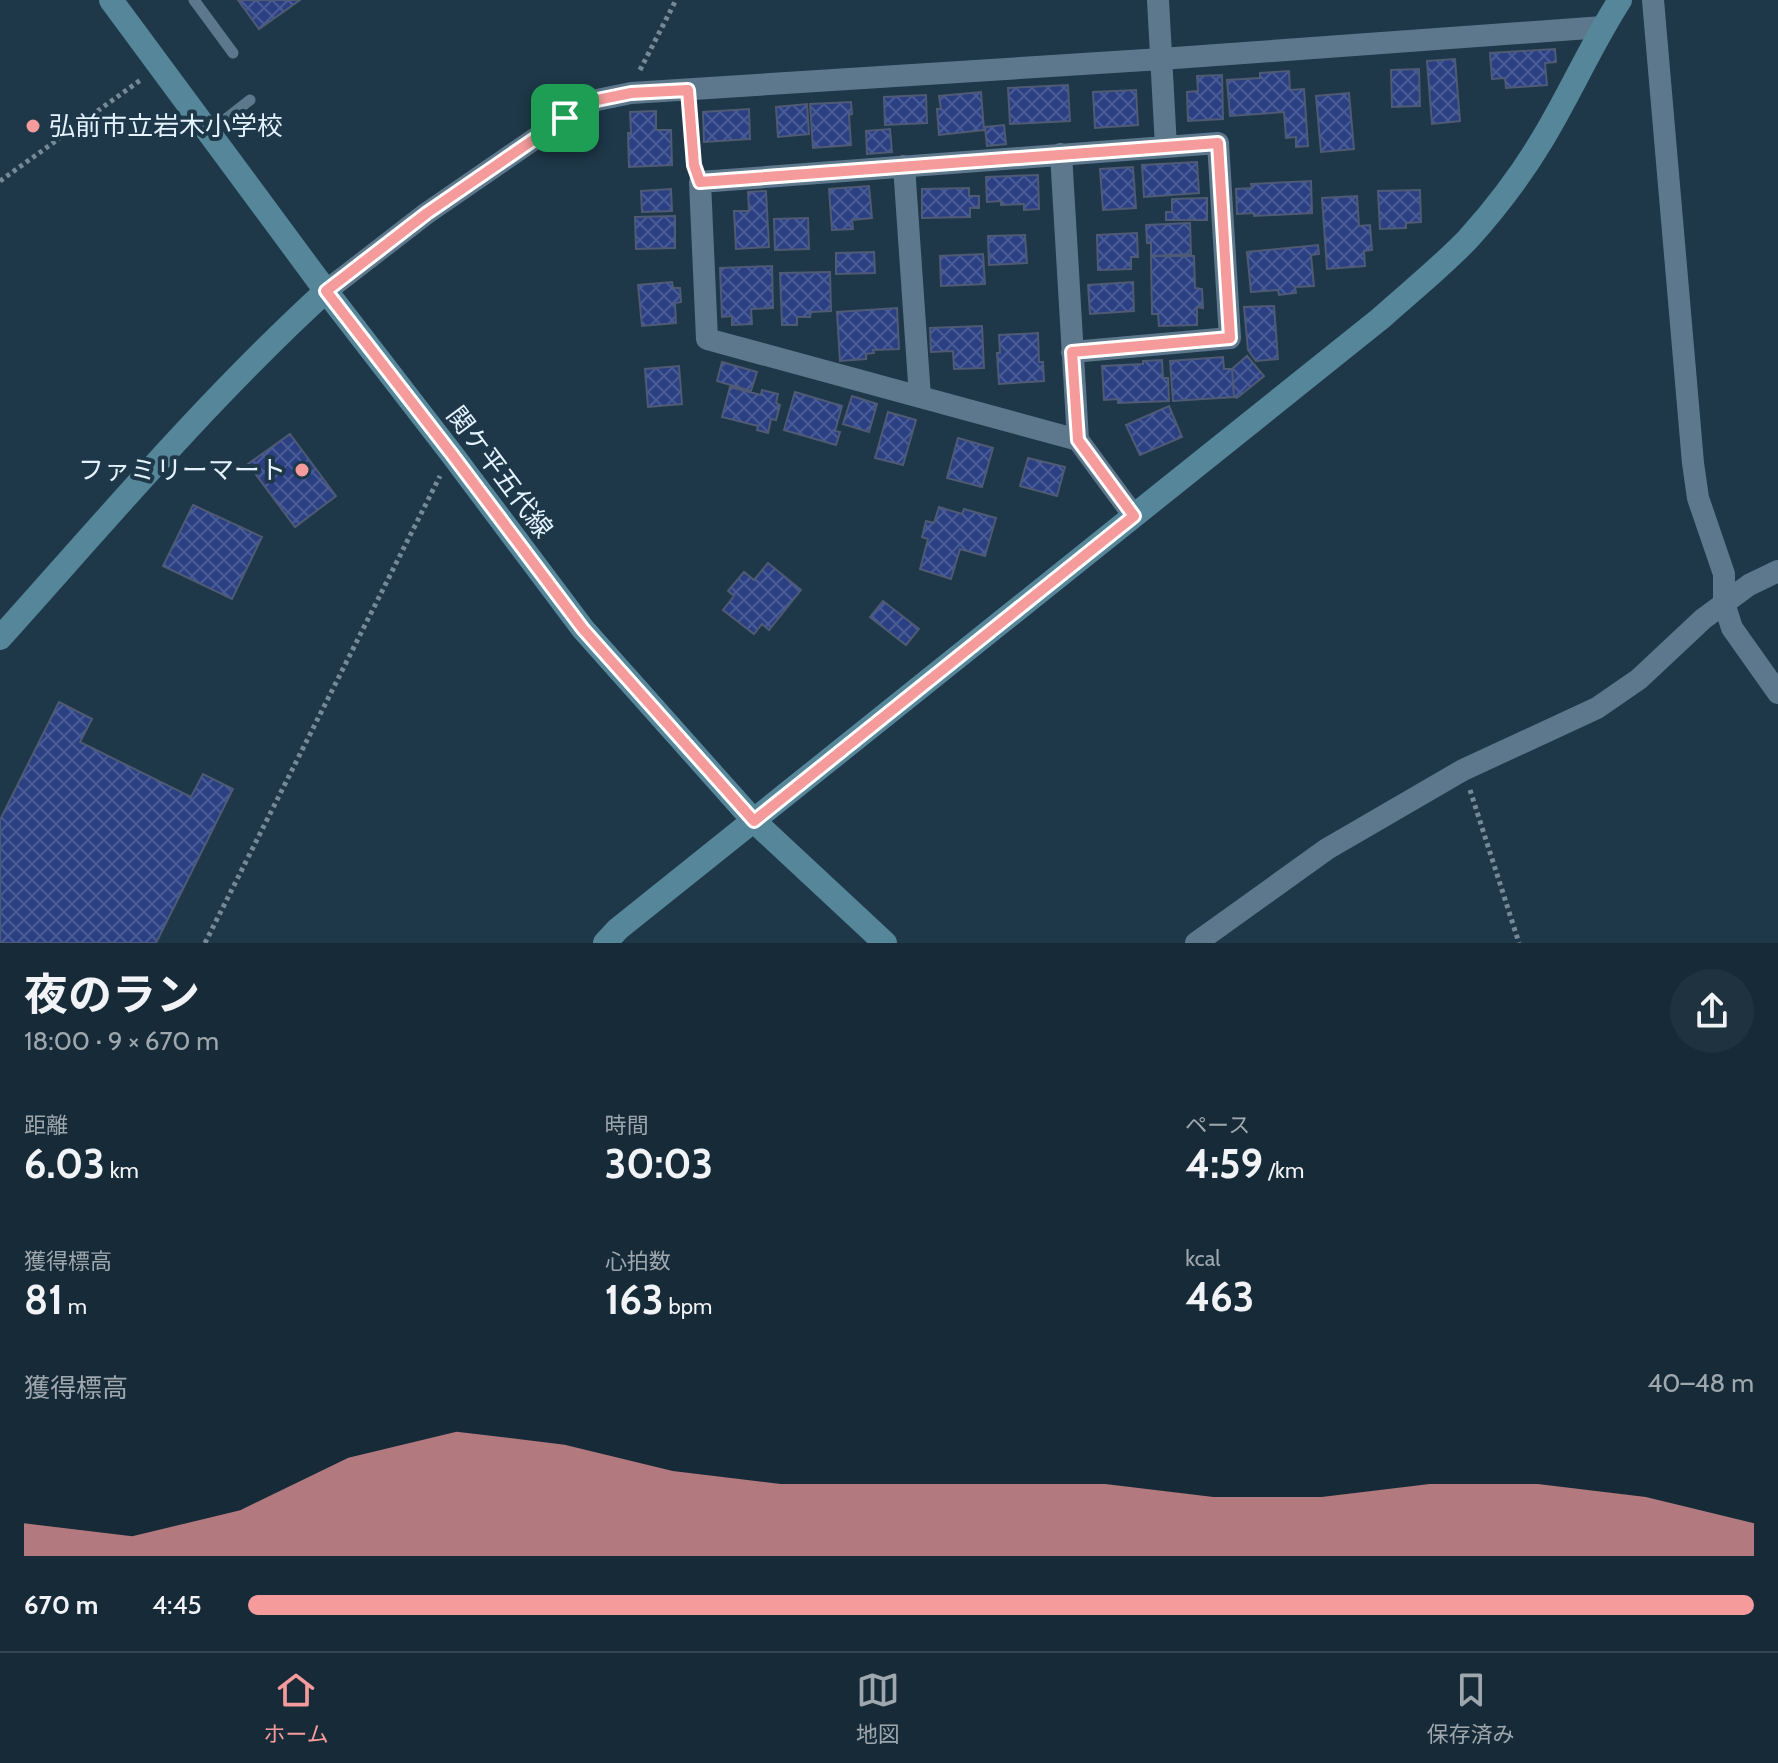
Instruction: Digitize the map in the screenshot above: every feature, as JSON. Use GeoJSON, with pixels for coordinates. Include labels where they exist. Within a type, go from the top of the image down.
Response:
{"type":"FeatureCollection","features":[{"type":"Feature","properties":{"kind":"street","name":"関ケ平五代線"},"geometry":{"type":"LineString","coordinates":[[111,0],[326,291],[583,629],[754,821],[885,943]]}},
{"type":"Feature","properties":{"kind":"street"},"geometry":{"type":"LineString","coordinates":[[1158,0],[1166,147]]}},
{"type":"Feature","properties":{"kind":"street"},"geometry":{"type":"LineString","coordinates":[[605,943],[618,929],[1381,318],[1467,239],[1497,205],[1541,142],[1620,0]]}},
{"type":"Feature","properties":{"kind":"street"},"geometry":{"type":"LineString","coordinates":[[1653,0],[1698,498],[1724,574],[1724,603],[1732,628],[1778,693]]}},
{"type":"Feature","properties":{"kind":"street"},"geometry":{"type":"LineString","coordinates":[[0,638],[269,343],[326,291],[427,213],[565,118],[597,100],[631,93],[1603,27]]}},
{"type":"Feature","properties":{"kind":"street"},"geometry":{"type":"LineString","coordinates":[[1072,352],[1230,338],[1218,143],[700,182],[707,339],[1078,440]]}},
{"type":"Feature","properties":{"kind":"street"},"geometry":{"type":"LineString","coordinates":[[1061,154],[1078,440],[1134,516]]}},
{"type":"Feature","properties":{"kind":"street"},"geometry":{"type":"LineString","coordinates":[[904,166],[920,397]]}},
{"type":"Feature","properties":{"kind":"street"},"geometry":{"type":"LineString","coordinates":[[1196,943],[1327,849],[1463,770],[1597,708],[1639,679],[1724,603],[1749,585],[1778,571]]}},
{"type":"Feature","properties":{"kind":"lane"},"geometry":{"type":"LineString","coordinates":[[194,0],[233,53]]}},
{"type":"Feature","properties":{"kind":"lane"},"geometry":{"type":"LineString","coordinates":[[209,132],[250,100]]}},
{"type":"Feature","properties":{"kind":"path"},"geometry":{"type":"LineString","coordinates":[[631,93],[643,61],[676,0]]}},
{"type":"Feature","properties":{"kind":"path"},"geometry":{"type":"LineString","coordinates":[[0,181],[160,66]]}},
{"type":"Feature","properties":{"kind":"path"},"geometry":{"type":"LineString","coordinates":[[688,90],[694,165],[700,182]]}},
{"type":"Feature","properties":{"kind":"path"},"geometry":{"type":"LineString","coordinates":[[205,943],[451,453]]}},
{"type":"Feature","properties":{"kind":"path"},"geometry":{"type":"LineString","coordinates":[[1463,770],[1519,943]]}},
{"type":"Feature","properties":{"kind":"building"},"geometry":{"type":"Polygon","coordinates":[[[238,0],[300,0],[259,29],[238,0]]]}},
{"type":"Feature","properties":{"kind":"building"},"geometry":{"type":"Polygon","coordinates":[[[1555,49],[1556,62],[1545,63],[1547,85],[1506,88],[1505,78],[1492,79],[1490,53],[1555,49]]]}},
{"type":"Feature","properties":{"kind":"building"},"geometry":{"type":"Polygon","coordinates":[[[1455,59],[1460,121],[1432,124],[1427,61],[1455,59]]]}},
{"type":"Feature","properties":{"kind":"building"},"geometry":{"type":"Polygon","coordinates":[[[1419,69],[1420,106],[1392,107],[1391,70],[1419,69]]]}},
{"type":"Feature","properties":{"kind":"building"},"geometry":{"type":"Polygon","coordinates":[[[1289,71],[1290,90],[1304,89],[1308,146],[1296,147],[1296,137],[1286,138],[1284,112],[1230,116],[1227,80],[1260,78],[1260,73],[1289,71]]]}},
{"type":"Feature","properties":{"kind":"building"},"geometry":{"type":"Polygon","coordinates":[[[1222,75],[1223,119],[1188,121],[1187,92],[1198,91],[1197,76],[1222,75]]]}},
{"type":"Feature","properties":{"kind":"building"},"geometry":{"type":"Polygon","coordinates":[[[1068,85],[1070,121],[1010,124],[1008,88],[1068,85]]]}},
{"type":"Feature","properties":{"kind":"building"},"geometry":{"type":"Polygon","coordinates":[[[1136,90],[1138,125],[1095,128],[1093,92],[1136,90]]]}},
{"type":"Feature","properties":{"kind":"building"},"geometry":{"type":"Polygon","coordinates":[[[981,92],[984,130],[939,135],[939,96],[981,92]]]}},
{"type":"Feature","properties":{"kind":"building"},"geometry":{"type":"Polygon","coordinates":[[[1349,93],[1354,149],[1321,152],[1316,96],[1349,93]]]}},
{"type":"Feature","properties":{"kind":"building"},"geometry":{"type":"Polygon","coordinates":[[[926,95],[927,123],[885,125],[884,97],[926,95]]]}},
{"type":"Feature","properties":{"kind":"building"},"geometry":{"type":"Polygon","coordinates":[[[851,102],[851,145],[813,148],[810,104],[851,102]]]}},
{"type":"Feature","properties":{"kind":"building"},"geometry":{"type":"Polygon","coordinates":[[[807,104],[809,134],[778,137],[776,107],[807,104]]]}},
{"type":"Feature","properties":{"kind":"building"},"geometry":{"type":"Polygon","coordinates":[[[749,109],[750,139],[704,142],[703,112],[749,109]]]}},
{"type":"Feature","properties":{"kind":"building"},"geometry":{"type":"Polygon","coordinates":[[[656,111],[656,130],[671,130],[672,165],[629,167],[630,112],[656,111]]]}},
{"type":"Feature","properties":{"kind":"building"},"geometry":{"type":"Polygon","coordinates":[[[1004,125],[1006,144],[987,146],[985,127],[1004,125]]]}},
{"type":"Feature","properties":{"kind":"building"},"geometry":{"type":"Polygon","coordinates":[[[890,129],[892,152],[867,154],[866,131],[890,129]]]}},
{"type":"Feature","properties":{"kind":"building"},"geometry":{"type":"Polygon","coordinates":[[[1197,162],[1199,193],[1144,197],[1142,165],[1197,162]]]}},
{"type":"Feature","properties":{"kind":"building"},"geometry":{"type":"Polygon","coordinates":[[[1133,167],[1136,208],[1103,210],[1100,169],[1133,167]]]}},
{"type":"Feature","properties":{"kind":"building"},"geometry":{"type":"Polygon","coordinates":[[[1038,175],[1039,209],[1024,210],[1024,204],[987,202],[986,177],[1038,175]]]}},
{"type":"Feature","properties":{"kind":"building"},"geometry":{"type":"Polygon","coordinates":[[[1311,181],[1312,213],[1237,214],[1236,189],[1252,188],[1251,184],[1311,181]]]}},
{"type":"Feature","properties":{"kind":"building"},"geometry":{"type":"Polygon","coordinates":[[[869,186],[872,218],[852,220],[853,229],[832,230],[829,189],[869,186]]]}},
{"type":"Feature","properties":{"kind":"building"},"geometry":{"type":"Polygon","coordinates":[[[969,188],[969,196],[979,196],[979,208],[970,208],[970,217],[922,218],[922,189],[969,188]]]}},
{"type":"Feature","properties":{"kind":"building"},"geometry":{"type":"Polygon","coordinates":[[[671,189],[672,211],[642,212],[641,191],[671,189]]]}},
{"type":"Feature","properties":{"kind":"building"},"geometry":{"type":"Polygon","coordinates":[[[1420,190],[1421,222],[1406,223],[1406,228],[1380,229],[1378,191],[1420,190]]]}},
{"type":"Feature","properties":{"kind":"building"},"geometry":{"type":"Polygon","coordinates":[[[766,191],[769,247],[736,249],[734,211],[749,211],[748,192],[766,191]]]}},
{"type":"Feature","properties":{"kind":"building"},"geometry":{"type":"Polygon","coordinates":[[[1357,196],[1359,226],[1370,225],[1372,250],[1364,251],[1365,266],[1327,269],[1322,198],[1357,196]]]}},
{"type":"Feature","properties":{"kind":"building"},"geometry":{"type":"Polygon","coordinates":[[[1207,198],[1207,220],[1166,220],[1166,212],[1172,212],[1172,199],[1207,198]]]}},
{"type":"Feature","properties":{"kind":"building"},"geometry":{"type":"Polygon","coordinates":[[[675,216],[675,248],[636,249],[635,217],[675,216]]]}},
{"type":"Feature","properties":{"kind":"building"},"geometry":{"type":"Polygon","coordinates":[[[808,218],[809,249],[775,250],[774,219],[808,218]]]}},
{"type":"Feature","properties":{"kind":"building"},"geometry":{"type":"Polygon","coordinates":[[[1190,223],[1191,254],[1151,256],[1146,225],[1190,223]]]}},
{"type":"Feature","properties":{"kind":"building"},"geometry":{"type":"Polygon","coordinates":[[[1137,233],[1138,257],[1131,257],[1131,269],[1098,270],[1097,235],[1137,233]]]}},
{"type":"Feature","properties":{"kind":"building"},"geometry":{"type":"Polygon","coordinates":[[[1025,235],[1027,263],[989,265],[988,236],[1025,235]]]}},
{"type":"Feature","properties":{"kind":"building"},"geometry":{"type":"Polygon","coordinates":[[[1318,245],[1319,254],[1311,255],[1314,286],[1295,287],[1296,293],[1279,295],[1278,290],[1251,292],[1247,252],[1318,245]]]}},
{"type":"Feature","properties":{"kind":"building"},"geometry":{"type":"Polygon","coordinates":[[[874,252],[875,273],[836,274],[836,253],[874,252]]]}},
{"type":"Feature","properties":{"kind":"building"},"geometry":{"type":"Polygon","coordinates":[[[983,254],[985,284],[941,286],[940,256],[983,254]]]}},
{"type":"Feature","properties":{"kind":"building"},"geometry":{"type":"Polygon","coordinates":[[[1151,256],[1194,256],[1195,288],[1202,289],[1203,308],[1197,307],[1197,325],[1159,326],[1158,314],[1152,314],[1151,256]]]}},
{"type":"Feature","properties":{"kind":"building"},"geometry":{"type":"Polygon","coordinates":[[[772,266],[773,308],[751,309],[752,324],[732,325],[732,316],[722,317],[720,268],[772,266]]]}},
{"type":"Feature","properties":{"kind":"building"},"geometry":{"type":"Polygon","coordinates":[[[830,272],[831,311],[811,312],[810,317],[797,317],[797,325],[782,325],[780,273],[830,272]]]}},
{"type":"Feature","properties":{"kind":"building"},"geometry":{"type":"Polygon","coordinates":[[[672,282],[673,288],[680,288],[681,302],[675,303],[676,323],[642,326],[638,285],[672,282]]]}},
{"type":"Feature","properties":{"kind":"building"},"geometry":{"type":"Polygon","coordinates":[[[1133,282],[1134,311],[1090,314],[1088,285],[1133,282]]]}},
{"type":"Feature","properties":{"kind":"building"},"geometry":{"type":"Polygon","coordinates":[[[1274,306],[1278,359],[1256,361],[1248,350],[1244,307],[1274,306]]]}},
{"type":"Feature","properties":{"kind":"building"},"geometry":{"type":"Polygon","coordinates":[[[897,308],[899,349],[873,350],[874,353],[866,354],[866,359],[840,361],[837,312],[897,308]]]}},
{"type":"Feature","properties":{"kind":"building"},"geometry":{"type":"Polygon","coordinates":[[[982,326],[984,368],[954,369],[953,351],[931,352],[930,328],[982,326]]]}},
{"type":"Feature","properties":{"kind":"building"},"geometry":{"type":"Polygon","coordinates":[[[1038,333],[1039,362],[1043,362],[1044,381],[999,384],[999,335],[1038,333]]]}},
{"type":"Feature","properties":{"kind":"building"},"geometry":{"type":"Polygon","coordinates":[[[1247,356],[1264,376],[1237,398],[1234,397],[1232,369],[1247,356]]]}},
{"type":"Feature","properties":{"kind":"building"},"geometry":{"type":"Polygon","coordinates":[[[1223,357],[1224,369],[1232,369],[1234,397],[1173,401],[1170,361],[1223,357]]]}},
{"type":"Feature","properties":{"kind":"building"},"geometry":{"type":"Polygon","coordinates":[[[1162,360],[1163,378],[1168,378],[1169,401],[1118,403],[1118,399],[1104,400],[1102,366],[1162,360]]]}},
{"type":"Feature","properties":{"kind":"building"},"geometry":{"type":"Polygon","coordinates":[[[722,362],[757,372],[751,391],[717,381],[722,362]]]}},
{"type":"Feature","properties":{"kind":"building"},"geometry":{"type":"Polygon","coordinates":[[[679,366],[682,404],[648,407],[645,369],[679,366]]]}},
{"type":"Feature","properties":{"kind":"building"},"geometry":{"type":"Polygon","coordinates":[[[730,387],[761,395],[762,390],[778,394],[776,403],[780,405],[776,420],[771,419],[768,433],[757,430],[758,426],[722,417],[730,387]]]}},
{"type":"Feature","properties":{"kind":"building"},"geometry":{"type":"Polygon","coordinates":[[[795,392],[842,406],[835,431],[840,432],[836,445],[784,430],[795,392]]]}},
{"type":"Feature","properties":{"kind":"building"},"geometry":{"type":"Polygon","coordinates":[[[852,396],[877,404],[869,432],[843,424],[852,396]]]}},
{"type":"Feature","properties":{"kind":"building"},"geometry":{"type":"Polygon","coordinates":[[[1169,406],[1182,437],[1140,455],[1126,425],[1169,406]]]}},
{"type":"Feature","properties":{"kind":"building"},"geometry":{"type":"Polygon","coordinates":[[[888,412],[916,420],[903,465],[875,458],[888,412]]]}},
{"type":"Feature","properties":{"kind":"building"},"geometry":{"type":"Polygon","coordinates":[[[290,434],[336,496],[295,527],[248,464],[290,434]]]}},
{"type":"Feature","properties":{"kind":"building"},"geometry":{"type":"Polygon","coordinates":[[[958,438],[993,448],[982,487],[947,478],[958,438]]]}},
{"type":"Feature","properties":{"kind":"building"},"geometry":{"type":"Polygon","coordinates":[[[1028,458],[1065,467],[1057,496],[1020,486],[1028,458]]]}},
{"type":"Feature","properties":{"kind":"building"},"geometry":{"type":"Polygon","coordinates":[[[193,505],[262,537],[232,599],[163,566],[193,505]]]}},
{"type":"Feature","properties":{"kind":"building"},"geometry":{"type":"Polygon","coordinates":[[[939,507],[962,514],[964,509],[996,518],[985,556],[960,549],[951,579],[920,569],[928,539],[922,537],[926,521],[934,523],[939,507]]]}},
{"type":"Feature","properties":{"kind":"building"},"geometry":{"type":"Polygon","coordinates":[[[768,563],[801,590],[769,630],[762,624],[754,634],[723,610],[734,596],[728,591],[744,572],[754,580],[768,563]]]}},
{"type":"Feature","properties":{"kind":"building"},"geometry":{"type":"Polygon","coordinates":[[[883,601],[919,629],[906,645],[870,617],[883,601]]]}},
{"type":"Feature","properties":{"kind":"building"},"geometry":{"type":"Polygon","coordinates":[[[59,702],[92,719],[80,742],[191,797],[203,774],[233,789],[156,943],[0,943],[0,820],[59,702]]]}},
{"type":"Feature","properties":{"kind":"place","name":"弘前市立岩木小学校"},"geometry":{"type":"Point","coordinates":[33,126]}},
{"type":"Feature","properties":{"kind":"place","name":"ファミリーマート"},"geometry":{"type":"Point","coordinates":[302,470]}},
{"type":"Feature","properties":{"kind":"route"},"geometry":{"type":"LineString","coordinates":[[688,90],[694,165],[700,182],[1218,143],[1230,338],[1072,352],[1078,440],[1134,516],[754,821],[583,629],[326,291],[427,213],[565,118],[597,100],[631,93],[688,90]]}}]}
